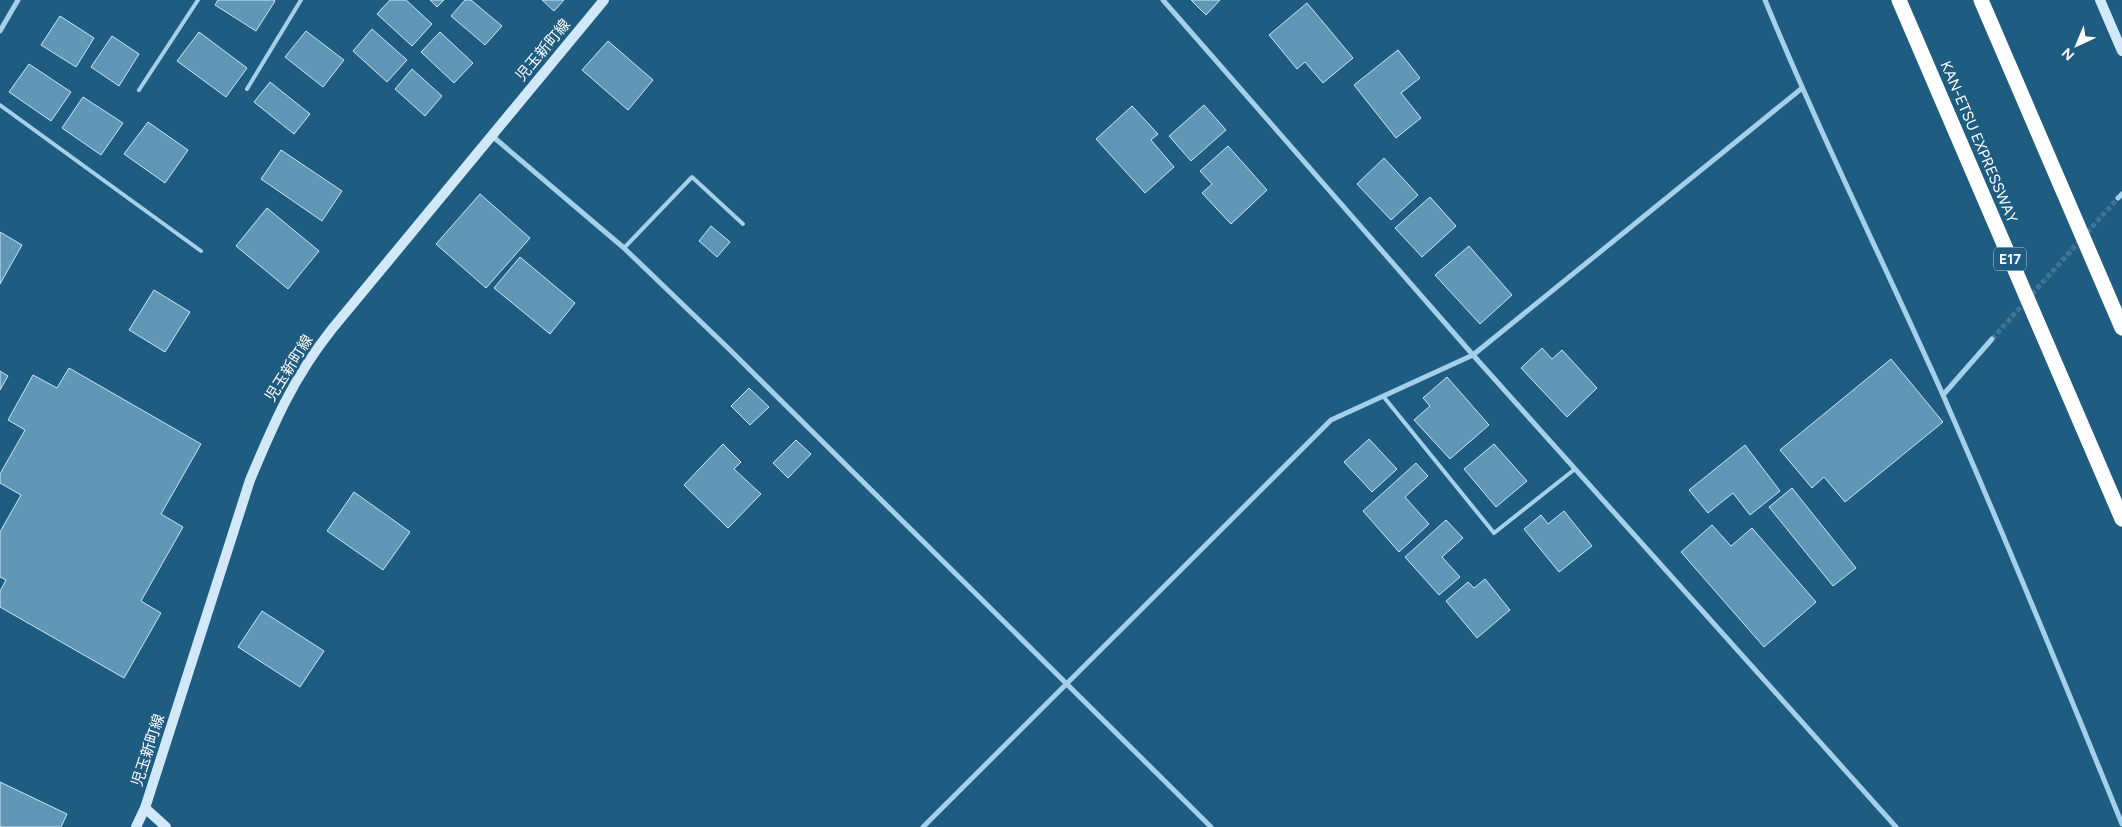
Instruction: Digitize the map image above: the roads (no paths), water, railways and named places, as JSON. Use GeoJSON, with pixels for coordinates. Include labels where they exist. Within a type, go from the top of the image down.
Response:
{"type":"FeatureCollection","features":[{"type":"Feature","properties":{"kind":"highway","name":"KAN-ETSU EXPRESSWAY"},"geometry":{"type":"LineString","coordinates":[[1899,0],[2122,519]]}},
{"type":"Feature","properties":{"kind":"highway"},"geometry":{"type":"LineString","coordinates":[[1981,0],[2122,328]]}},
{"type":"Feature","properties":{"kind":"main road","name":"児玉新町線"},"geometry":{"type":"LineString","coordinates":[[136,827],[145,808],[250,480],[271,430],[293,386],[332,329],[604,0]]}},
{"type":"Feature","properties":{"kind":"main road"},"geometry":{"type":"LineString","coordinates":[[2100,0],[2122,51]]}},
{"type":"Feature","properties":{"kind":"main road"},"geometry":{"type":"LineString","coordinates":[[145,808],[166,827]]}},
{"type":"Feature","properties":{"kind":"street"},"geometry":{"type":"LineString","coordinates":[[0,31],[18,0]]}},
{"type":"Feature","properties":{"kind":"street"},"geometry":{"type":"LineString","coordinates":[[1163,0],[1473,355],[1896,827]]}},
{"type":"Feature","properties":{"kind":"street"},"geometry":{"type":"LineString","coordinates":[[1764,0],[1801,88],[1942,395],[2052,652],[2122,824]]}},
{"type":"Feature","properties":{"kind":"street"},"geometry":{"type":"LineString","coordinates":[[923,827],[1331,420],[1473,355],[1801,88]]}},
{"type":"Feature","properties":{"kind":"street"},"geometry":{"type":"LineString","coordinates":[[491,135],[624,248],[736,355],[1211,827]]}},
{"type":"Feature","properties":{"kind":"street"},"geometry":{"type":"LineString","coordinates":[[1942,395],[1992,339]]}},
{"type":"Feature","properties":{"kind":"lane"},"geometry":{"type":"LineString","coordinates":[[139,90],[198,0]]}},
{"type":"Feature","properties":{"kind":"lane"},"geometry":{"type":"LineString","coordinates":[[246,89],[301,0]]}},
{"type":"Feature","properties":{"kind":"lane"},"geometry":{"type":"LineString","coordinates":[[0,105],[201,251]]}},
{"type":"Feature","properties":{"kind":"lane"},"geometry":{"type":"LineString","coordinates":[[624,248],[692,177],[742,224]]}},
{"type":"Feature","properties":{"kind":"lane"},"geometry":{"type":"LineString","coordinates":[[1383,396],[1494,533],[1575,469]]}},
{"type":"Feature","properties":{"kind":"tunnel"},"geometry":{"type":"LineString","coordinates":[[1992,339],[2118,198]]}}]}
